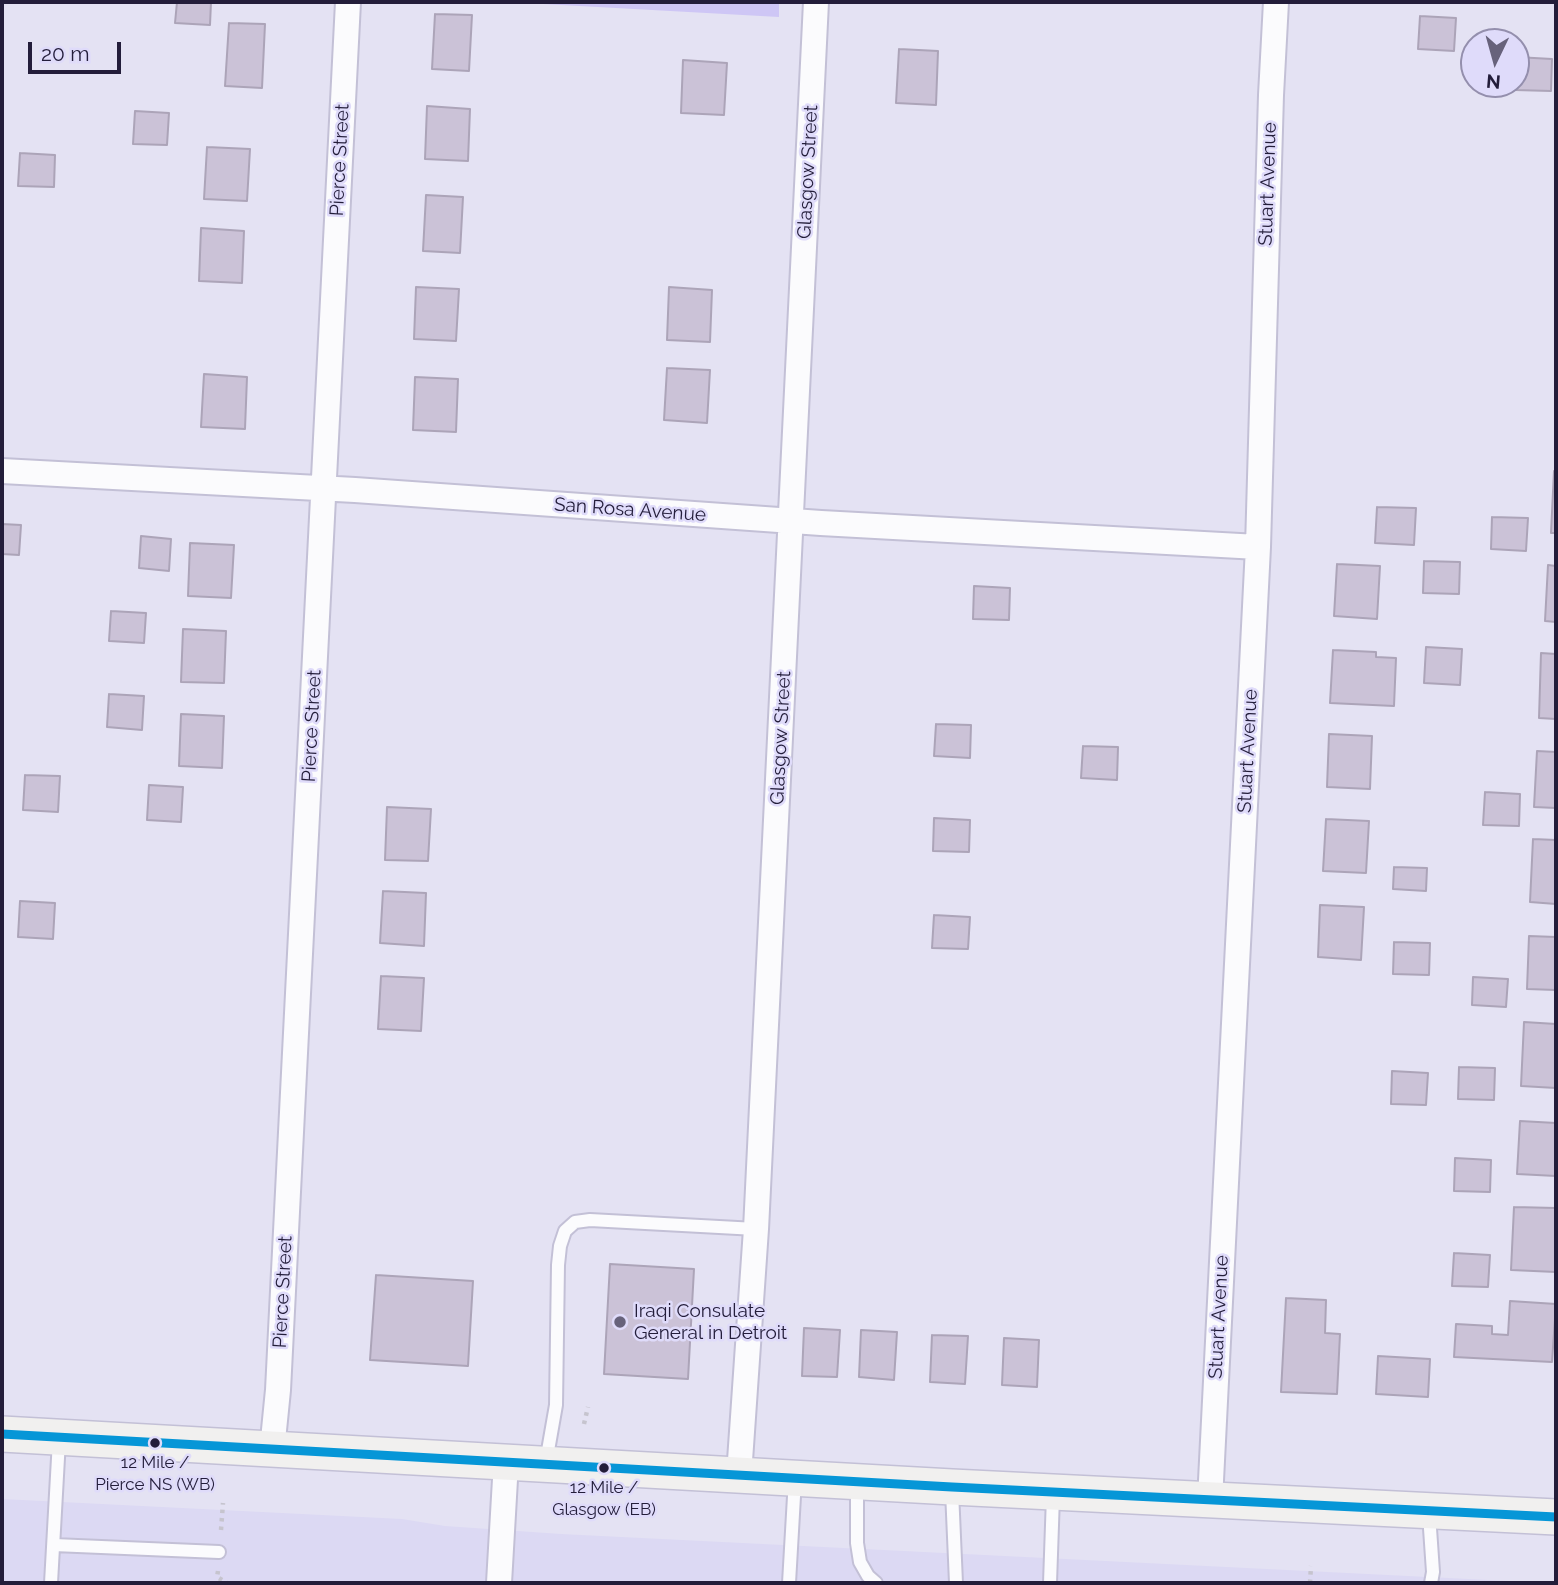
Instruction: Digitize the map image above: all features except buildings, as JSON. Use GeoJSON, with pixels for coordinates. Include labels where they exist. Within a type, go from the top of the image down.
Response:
{"type":"FeatureCollection","features":[{"type":"Feature","properties":{"kind":"main road"},"geometry":{"type":"LineString","coordinates":[[2,1434],[952,1487],[1556,1517]]}},
{"type":"Feature","properties":{"kind":"street","name":"Pierce Street"},"geometry":{"type":"LineString","coordinates":[[272,1450],[278,1391],[348,2]]}},
{"type":"Feature","properties":{"kind":"street","name":"Glasgow Street"},"geometry":{"type":"LineString","coordinates":[[739,1475],[756,1229],[816,2]]}},
{"type":"Feature","properties":{"kind":"street","name":"Stuart Avenue"},"geometry":{"type":"LineString","coordinates":[[1210,1500],[1258,547],[1270,109],[1276,2]]}},
{"type":"Feature","properties":{"kind":"street","name":"San Rosa Avenue"},"geometry":{"type":"LineString","coordinates":[[2,471],[324,488],[792,521],[1258,547]]}},
{"type":"Feature","properties":{"kind":"street"},"geometry":{"type":"LineString","coordinates":[[499,1583],[506,1462]]}},
{"type":"Feature","properties":{"kind":"lane"},"geometry":{"type":"LineString","coordinates":[[546,1464],[556,1405],[558,1265],[565,1231],[575,1222],[590,1220],[756,1229]]}},
{"type":"Feature","properties":{"kind":"lane"},"geometry":{"type":"LineString","coordinates":[[51,1583],[60,1438]]}},
{"type":"Feature","properties":{"kind":"lane"},"geometry":{"type":"LineString","coordinates":[[789,1583],[795,1478]]}},
{"type":"Feature","properties":{"kind":"lane"},"geometry":{"type":"LineString","coordinates":[[858,1481],[857,1543],[860,1562],[868,1576],[876,1583]]}},
{"type":"Feature","properties":{"kind":"lane"},"geometry":{"type":"LineString","coordinates":[[952,1487],[955,1582]]}},
{"type":"Feature","properties":{"kind":"lane"},"geometry":{"type":"LineString","coordinates":[[1050,1583],[1053,1492]]}},
{"type":"Feature","properties":{"kind":"lane"},"geometry":{"type":"LineString","coordinates":[[1429,1511],[1432,1583]]}},
{"type":"Feature","properties":{"kind":"lane"},"geometry":{"type":"LineString","coordinates":[[54,1545],[219,1552]]}},
{"type":"Feature","properties":{"kind":"path"},"geometry":{"type":"LineString","coordinates":[[584,1424],[588,1407]]}},
{"type":"Feature","properties":{"kind":"path"},"geometry":{"type":"LineString","coordinates":[[1310,1583],[1311,1566]]}},
{"type":"Feature","properties":{"kind":"shaded area"},"geometry":{"type":"Polygon","coordinates":[[[507,2],[779,2],[779,17],[507,2]]]}},
{"type":"Feature","properties":{"kind":"shaded area"},"geometry":{"type":"Polygon","coordinates":[[[2,1499],[402,1519],[445,1526],[561,1534],[1549,1583],[2,1583],[2,1499]]]}},
{"type":"Feature","properties":{"kind":"transit line"},"geometry":{"type":"LineString","coordinates":[[2,1434],[952,1487],[1556,1517]]}},
{"type":"Feature","properties":{"kind":"place","name":"Iraqi Consulate General in Detroit"},"geometry":{"type":"Point","coordinates":[620,1322]}},
{"type":"Feature","properties":{"kind":"place","name":"12 Mile / Pierce NS (WB)"},"geometry":{"type":"Point","coordinates":[155,1443]}},
{"type":"Feature","properties":{"kind":"place","name":"12 Mile / Glasgow (EB)"},"geometry":{"type":"Point","coordinates":[604,1468]}}]}
